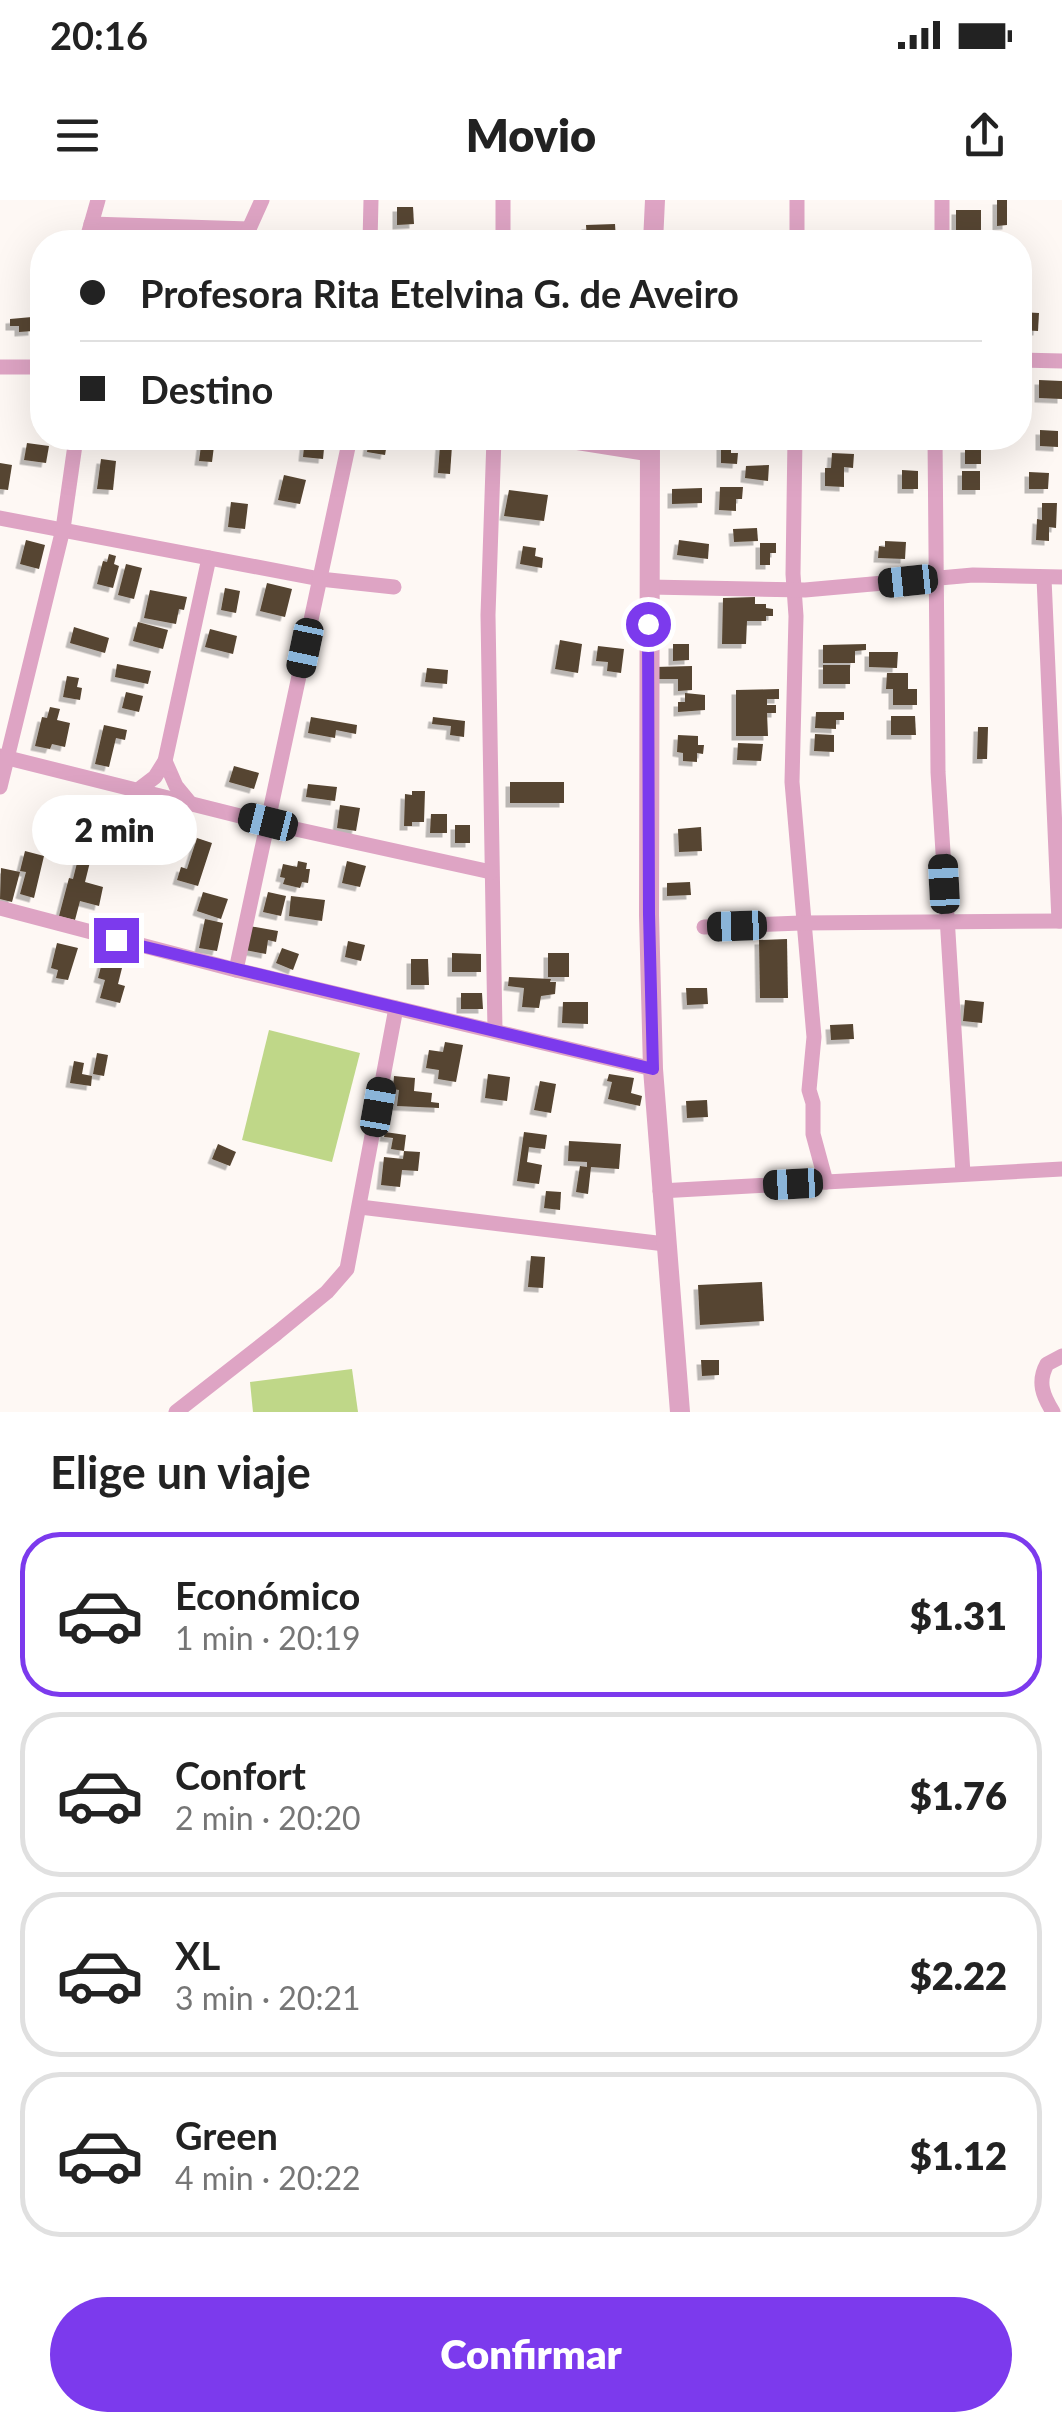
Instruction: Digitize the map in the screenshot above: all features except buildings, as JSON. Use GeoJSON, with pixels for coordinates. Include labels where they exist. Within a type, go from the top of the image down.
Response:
{"type":"FeatureCollection","features":[{"type":"Feature","properties":{"kind":"street"},"geometry":{"type":"LineString","coordinates":[[89,230],[98,200]]}},
{"type":"Feature","properties":{"kind":"street"},"geometry":{"type":"LineString","coordinates":[[249,230],[262,200]]}},
{"type":"Feature","properties":{"kind":"street"},"geometry":{"type":"LineString","coordinates":[[370,230],[371,200]]}},
{"type":"Feature","properties":{"kind":"street"},"geometry":{"type":"LineString","coordinates":[[503,200],[503,230]]}},
{"type":"Feature","properties":{"kind":"street"},"geometry":{"type":"LineString","coordinates":[[654,230],[655,200]]}},
{"type":"Feature","properties":{"kind":"street"},"geometry":{"type":"LineString","coordinates":[[797,200],[797,230]]}},
{"type":"Feature","properties":{"kind":"street"},"geometry":{"type":"LineString","coordinates":[[942,200],[942,230]]}},
{"type":"Feature","properties":{"kind":"street"},"geometry":{"type":"LineString","coordinates":[[91,224],[168,230]]}},
{"type":"Feature","properties":{"kind":"street"},"geometry":{"type":"LineString","coordinates":[[1032,360],[1062,361]]}},
{"type":"Feature","properties":{"kind":"street"},"geometry":{"type":"LineString","coordinates":[[0,367],[30,367]]}},
{"type":"Feature","properties":{"kind":"street"},"geometry":{"type":"LineString","coordinates":[[0,787],[3,757],[62,528],[74,450]]}},
{"type":"Feature","properties":{"kind":"street"},"geometry":{"type":"LineString","coordinates":[[236,970],[347,450]]}},
{"type":"Feature","properties":{"kind":"street"},"geometry":{"type":"LineString","coordinates":[[494,450],[488,615],[495,1031]]}},
{"type":"Feature","properties":{"kind":"street"},"geometry":{"type":"LineString","coordinates":[[650,450],[649,914],[653,1069],[680,1412]]}},
{"type":"Feature","properties":{"kind":"street"},"geometry":{"type":"LineString","coordinates":[[795,450],[792,782],[814,1037],[808,1080],[813,1134],[826,1182]]}},
{"type":"Feature","properties":{"kind":"street"},"geometry":{"type":"LineString","coordinates":[[935,450],[938,772],[963,1174]]}},
{"type":"Feature","properties":{"kind":"street"},"geometry":{"type":"LineString","coordinates":[[0,518],[320,578],[394,587]]}},
{"type":"Feature","properties":{"kind":"street"},"geometry":{"type":"LineString","coordinates":[[138,790],[165,762],[209,558]]}},
{"type":"Feature","properties":{"kind":"street"},"geometry":{"type":"LineString","coordinates":[[648,587],[847,588],[974,575],[1062,577]]}},
{"type":"Feature","properties":{"kind":"street"},"geometry":{"type":"LineString","coordinates":[[704,927],[1060,921],[1044,578]]}},
{"type":"Feature","properties":{"kind":"street"},"geometry":{"type":"LineString","coordinates":[[3,757],[490,872]]}},
{"type":"Feature","properties":{"kind":"street"},"geometry":{"type":"LineString","coordinates":[[165,762],[176,786],[190,803]]}},
{"type":"Feature","properties":{"kind":"street"},"geometry":{"type":"LineString","coordinates":[[0,908],[236,970],[653,1069]]}},
{"type":"Feature","properties":{"kind":"street"},"geometry":{"type":"LineString","coordinates":[[176,1412],[278,1334],[342,1278],[351,1255],[396,1008]]}},
{"type":"Feature","properties":{"kind":"street"},"geometry":{"type":"LineString","coordinates":[[660,1191],[1062,1169]]}},
{"type":"Feature","properties":{"kind":"street"},"geometry":{"type":"LineString","coordinates":[[360,1207],[664,1244]]}},
{"type":"Feature","properties":{"kind":"street"},"geometry":{"type":"LineString","coordinates":[[1053,1412],[1040,1381],[1047,1364],[1062,1356]]}},
{"type":"Feature","properties":{"kind":"green space"},"geometry":{"type":"Polygon","coordinates":[[[269,1030],[360,1053],[332,1162],[242,1140],[269,1030]]]}},
{"type":"Feature","properties":{"kind":"green space"},"geometry":{"type":"Polygon","coordinates":[[[352,1369],[358,1412],[253,1412],[250,1382],[352,1369]]]}},
{"type":"Feature","properties":{"kind":"route"},"geometry":{"type":"LineString","coordinates":[[116,940],[653,1069],[648,624]]}}]}
